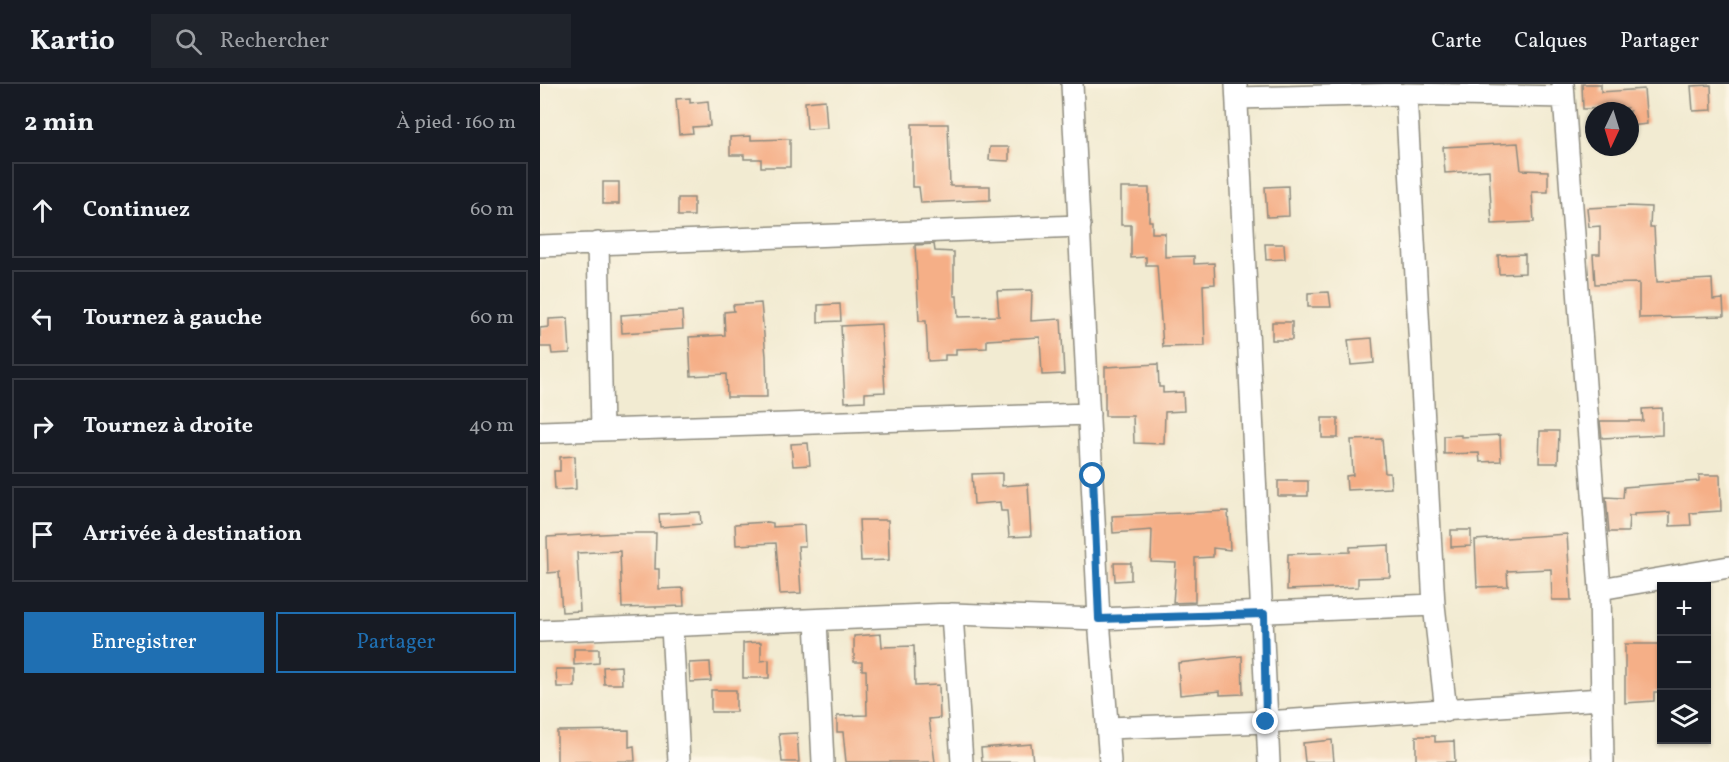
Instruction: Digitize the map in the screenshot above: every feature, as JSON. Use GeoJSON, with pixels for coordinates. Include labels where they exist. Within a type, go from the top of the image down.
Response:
{"type":"FeatureCollection","features":[{"type":"Feature","properties":{"kind":"street"},"geometry":{"type":"LineString","coordinates":[[1072,84],[1099,619],[1110,762]]}},
{"type":"Feature","properties":{"kind":"street"},"geometry":{"type":"LineString","coordinates":[[1269,762],[1264,614],[1237,91],[1406,94],[1563,91],[1600,589],[1603,762]]}},
{"type":"Feature","properties":{"kind":"street"},"geometry":{"type":"LineString","coordinates":[[1406,94],[1434,606],[1446,711]]}},
{"type":"Feature","properties":{"kind":"street"},"geometry":{"type":"LineString","coordinates":[[540,246],[1080,226]]}},
{"type":"Feature","properties":{"kind":"street"},"geometry":{"type":"LineString","coordinates":[[598,243],[602,430]]}},
{"type":"Feature","properties":{"kind":"street"},"geometry":{"type":"LineString","coordinates":[[540,432],[1089,414]]}},
{"type":"Feature","properties":{"kind":"street"},"geometry":{"type":"LineString","coordinates":[[1600,589],[1729,567]]}},
{"type":"Feature","properties":{"kind":"street"},"geometry":{"type":"LineString","coordinates":[[540,631],[952,614],[1099,619],[1434,606]]}},
{"type":"Feature","properties":{"kind":"street"},"geometry":{"type":"LineString","coordinates":[[952,614],[962,762]]}},
{"type":"Feature","properties":{"kind":"street"},"geometry":{"type":"LineString","coordinates":[[816,620],[823,762]]}},
{"type":"Feature","properties":{"kind":"street"},"geometry":{"type":"LineString","coordinates":[[672,626],[679,762]]}},
{"type":"Feature","properties":{"kind":"street"},"geometry":{"type":"LineString","coordinates":[[1108,728],[1266,722],[1601,699]]}},
{"type":"Feature","properties":{"kind":"building"},"geometry":{"type":"Polygon","coordinates":[[[1582,84],[1601,84],[1601,92],[1644,89],[1647,124],[1639,125],[1639,102],[1585,102],[1585,109],[1583,109],[1582,84]]]}},
{"type":"Feature","properties":{"kind":"building"},"geometry":{"type":"Polygon","coordinates":[[[1711,85],[1712,110],[1693,111],[1691,86],[1711,85]]]}},
{"type":"Feature","properties":{"kind":"building"},"geometry":{"type":"Polygon","coordinates":[[[690,98],[690,103],[708,101],[710,126],[692,127],[693,133],[679,134],[676,99],[690,98]]]}},
{"type":"Feature","properties":{"kind":"building"},"geometry":{"type":"Polygon","coordinates":[[[825,100],[827,128],[807,129],[805,102],[825,100]]]}},
{"type":"Feature","properties":{"kind":"building"},"geometry":{"type":"Polygon","coordinates":[[[912,124],[948,124],[950,186],[990,186],[990,200],[921,203],[919,187],[912,187],[912,124]]]}},
{"type":"Feature","properties":{"kind":"building"},"geometry":{"type":"Polygon","coordinates":[[[751,136],[751,140],[790,139],[790,167],[761,167],[761,159],[744,159],[744,155],[730,155],[730,137],[751,136]]]}},
{"type":"Feature","properties":{"kind":"building"},"geometry":{"type":"Polygon","coordinates":[[[1518,143],[1521,170],[1548,171],[1548,192],[1532,192],[1534,222],[1492,224],[1489,170],[1445,173],[1443,147],[1518,143]]]}},
{"type":"Feature","properties":{"kind":"building"},"geometry":{"type":"Polygon","coordinates":[[[990,147],[1009,147],[1009,161],[989,160],[990,147]]]}},
{"type":"Feature","properties":{"kind":"building"},"geometry":{"type":"Polygon","coordinates":[[[603,182],[619,182],[619,204],[603,204],[603,182]]]}},
{"type":"Feature","properties":{"kind":"building"},"geometry":{"type":"Polygon","coordinates":[[[1288,186],[1289,216],[1267,217],[1265,187],[1288,186]]]}},
{"type":"Feature","properties":{"kind":"building"},"geometry":{"type":"Polygon","coordinates":[[[1121,188],[1149,188],[1149,221],[1152,221],[1152,233],[1165,233],[1165,257],[1194,256],[1194,264],[1214,263],[1215,284],[1203,285],[1205,346],[1163,347],[1157,265],[1146,265],[1146,257],[1131,258],[1131,225],[1121,225],[1121,188]]]}},
{"type":"Feature","properties":{"kind":"building"},"geometry":{"type":"Polygon","coordinates":[[[678,198],[694,198],[694,216],[678,216],[678,198]]]}},
{"type":"Feature","properties":{"kind":"building"},"geometry":{"type":"Polygon","coordinates":[[[1651,207],[1650,227],[1654,227],[1657,282],[1712,279],[1713,300],[1723,299],[1724,316],[1639,318],[1639,283],[1595,284],[1593,254],[1600,254],[1600,226],[1589,227],[1587,208],[1651,207]]]}},
{"type":"Feature","properties":{"kind":"building"},"geometry":{"type":"Polygon","coordinates":[[[934,244],[935,251],[954,252],[954,296],[957,296],[958,317],[999,316],[997,291],[1032,290],[1031,321],[1061,319],[1064,374],[1042,375],[1040,337],[987,340],[987,348],[956,349],[956,355],[945,355],[945,360],[928,361],[926,321],[919,321],[915,245],[934,244]]]}},
{"type":"Feature","properties":{"kind":"building"},"geometry":{"type":"Polygon","coordinates":[[[1265,244],[1284,244],[1285,259],[1266,260],[1265,244]]]}},
{"type":"Feature","properties":{"kind":"building"},"geometry":{"type":"Polygon","coordinates":[[[1525,254],[1525,273],[1499,274],[1498,255],[1525,254]]]}},
{"type":"Feature","properties":{"kind":"building"},"geometry":{"type":"Polygon","coordinates":[[[1329,292],[1331,307],[1308,307],[1308,293],[1329,292]]]}},
{"type":"Feature","properties":{"kind":"building"},"geometry":{"type":"Polygon","coordinates":[[[761,303],[767,397],[727,397],[726,374],[691,376],[689,337],[725,335],[724,312],[734,311],[733,305],[761,303]]]}},
{"type":"Feature","properties":{"kind":"building"},"geometry":{"type":"Polygon","coordinates":[[[840,304],[841,321],[818,322],[818,305],[840,304]]]}},
{"type":"Feature","properties":{"kind":"building"},"geometry":{"type":"Polygon","coordinates":[[[682,311],[683,329],[622,333],[621,315],[682,311]]]}},
{"type":"Feature","properties":{"kind":"building"},"geometry":{"type":"Polygon","coordinates":[[[568,318],[570,353],[552,354],[551,347],[540,347],[540,328],[549,327],[549,319],[568,318]]]}},
{"type":"Feature","properties":{"kind":"building"},"geometry":{"type":"Polygon","coordinates":[[[1272,322],[1292,322],[1292,340],[1272,340],[1272,322]]]}},
{"type":"Feature","properties":{"kind":"building"},"geometry":{"type":"Polygon","coordinates":[[[881,324],[885,392],[865,393],[865,401],[845,402],[841,326],[881,324]]]}},
{"type":"Feature","properties":{"kind":"building"},"geometry":{"type":"Polygon","coordinates":[[[1372,338],[1374,363],[1351,365],[1348,340],[1372,338]]]}},
{"type":"Feature","properties":{"kind":"building"},"geometry":{"type":"Polygon","coordinates":[[[1158,364],[1159,387],[1163,387],[1163,393],[1183,392],[1184,411],[1165,412],[1164,444],[1134,443],[1133,416],[1105,416],[1105,367],[1158,364]]]}},
{"type":"Feature","properties":{"kind":"building"},"geometry":{"type":"Polygon","coordinates":[[[1662,408],[1662,435],[1602,438],[1600,421],[1643,421],[1642,409],[1662,408]]]}},
{"type":"Feature","properties":{"kind":"building"},"geometry":{"type":"Polygon","coordinates":[[[1322,418],[1338,418],[1338,438],[1322,438],[1322,418]]]}},
{"type":"Feature","properties":{"kind":"building"},"geometry":{"type":"Polygon","coordinates":[[[1540,431],[1559,431],[1558,463],[1539,463],[1540,431]]]}},
{"type":"Feature","properties":{"kind":"building"},"geometry":{"type":"Polygon","coordinates":[[[1461,435],[1461,437],[1500,435],[1501,461],[1480,462],[1479,453],[1444,454],[1444,436],[1461,435]]]}},
{"type":"Feature","properties":{"kind":"building"},"geometry":{"type":"Polygon","coordinates":[[[1382,439],[1385,473],[1390,473],[1391,488],[1347,490],[1346,476],[1353,475],[1351,440],[1382,439]]]}},
{"type":"Feature","properties":{"kind":"building"},"geometry":{"type":"Polygon","coordinates":[[[808,443],[810,465],[793,466],[791,444],[808,443]]]}},
{"type":"Feature","properties":{"kind":"building"},"geometry":{"type":"Polygon","coordinates":[[[575,456],[576,489],[555,490],[554,471],[560,471],[560,457],[575,456]]]}},
{"type":"Feature","properties":{"kind":"building"},"geometry":{"type":"Polygon","coordinates":[[[1002,473],[1002,486],[1028,484],[1031,536],[1009,537],[1007,511],[1001,511],[1000,502],[974,504],[972,474],[1002,473]]]}},
{"type":"Feature","properties":{"kind":"building"},"geometry":{"type":"Polygon","coordinates":[[[1699,475],[1720,475],[1721,511],[1690,513],[1691,525],[1670,526],[1670,512],[1634,514],[1634,516],[1629,516],[1628,532],[1609,532],[1606,497],[1623,498],[1624,487],[1699,481],[1699,475]]]}},
{"type":"Feature","properties":{"kind":"building"},"geometry":{"type":"Polygon","coordinates":[[[1278,481],[1308,481],[1308,496],[1278,496],[1278,481]]]}},
{"type":"Feature","properties":{"kind":"building"},"geometry":{"type":"Polygon","coordinates":[[[1228,511],[1230,550],[1213,548],[1213,557],[1195,558],[1195,602],[1173,603],[1176,563],[1151,562],[1152,530],[1113,533],[1112,516],[1228,511]]]}},
{"type":"Feature","properties":{"kind":"building"},"geometry":{"type":"Polygon","coordinates":[[[700,512],[701,524],[660,527],[659,514],[700,512]]]}},
{"type":"Feature","properties":{"kind":"building"},"geometry":{"type":"Polygon","coordinates":[[[859,520],[888,520],[889,560],[861,561],[859,520]]]}},
{"type":"Feature","properties":{"kind":"building"},"geometry":{"type":"Polygon","coordinates":[[[773,523],[773,527],[804,525],[805,546],[798,546],[801,593],[780,594],[776,543],[736,545],[735,524],[773,523]]]}},
{"type":"Feature","properties":{"kind":"building"},"geometry":{"type":"Polygon","coordinates":[[[1451,530],[1471,530],[1471,546],[1451,547],[1451,530]]]}},
{"type":"Feature","properties":{"kind":"building"},"geometry":{"type":"Polygon","coordinates":[[[656,533],[655,569],[659,569],[659,589],[683,588],[684,606],[622,608],[620,551],[577,553],[580,611],[562,612],[559,572],[548,573],[547,537],[656,533]]]}},
{"type":"Feature","properties":{"kind":"building"},"geometry":{"type":"Polygon","coordinates":[[[1567,534],[1571,600],[1552,600],[1551,569],[1507,571],[1508,586],[1477,587],[1475,540],[1567,534]]]}},
{"type":"Feature","properties":{"kind":"building"},"geometry":{"type":"Polygon","coordinates":[[[1389,545],[1390,577],[1358,578],[1358,587],[1287,590],[1288,554],[1350,552],[1350,547],[1389,545]]]}},
{"type":"Feature","properties":{"kind":"building"},"geometry":{"type":"Polygon","coordinates":[[[1114,563],[1131,563],[1131,580],[1115,581],[1114,563]]]}},
{"type":"Feature","properties":{"kind":"building"},"geometry":{"type":"Polygon","coordinates":[[[881,634],[882,647],[914,646],[915,686],[939,685],[940,718],[929,719],[935,762],[846,762],[843,732],[837,732],[837,716],[867,715],[866,670],[862,670],[862,662],[854,662],[854,636],[881,634]]]}},
{"type":"Feature","properties":{"kind":"building"},"geometry":{"type":"Polygon","coordinates":[[[761,642],[761,661],[769,660],[769,678],[743,678],[743,643],[761,642]]]}},
{"type":"Feature","properties":{"kind":"building"},"geometry":{"type":"Polygon","coordinates":[[[1625,644],[1657,644],[1657,692],[1654,692],[1654,701],[1625,703],[1625,644]]]}},
{"type":"Feature","properties":{"kind":"building"},"geometry":{"type":"Polygon","coordinates":[[[574,649],[599,649],[599,663],[574,665],[574,649]]]}},
{"type":"Feature","properties":{"kind":"building"},"geometry":{"type":"Polygon","coordinates":[[[1242,656],[1243,694],[1220,695],[1220,691],[1180,695],[1178,663],[1242,656]]]}},
{"type":"Feature","properties":{"kind":"building"},"geometry":{"type":"Polygon","coordinates":[[[710,662],[711,681],[690,682],[689,663],[710,662]]]}},
{"type":"Feature","properties":{"kind":"building"},"geometry":{"type":"Polygon","coordinates":[[[621,666],[622,684],[604,684],[603,667],[621,666]]]}},
{"type":"Feature","properties":{"kind":"building"},"geometry":{"type":"Polygon","coordinates":[[[556,669],[575,669],[575,687],[557,687],[556,669]]]}},
{"type":"Feature","properties":{"kind":"building"},"geometry":{"type":"Polygon","coordinates":[[[711,690],[736,690],[736,712],[711,712],[711,690]]]}},
{"type":"Feature","properties":{"kind":"building"},"geometry":{"type":"Polygon","coordinates":[[[629,730],[629,747],[634,746],[635,761],[557,762],[557,731],[629,730]]]}},
{"type":"Feature","properties":{"kind":"building"},"geometry":{"type":"Polygon","coordinates":[[[797,733],[799,762],[782,762],[779,734],[797,733]]]}},
{"type":"Feature","properties":{"kind":"building"},"geometry":{"type":"Polygon","coordinates":[[[1416,736],[1435,736],[1435,742],[1454,741],[1455,762],[1416,762],[1416,736]]]}},
{"type":"Feature","properties":{"kind":"building"},"geometry":{"type":"Polygon","coordinates":[[[1332,740],[1334,762],[1305,762],[1303,743],[1332,740]]]}},
{"type":"Feature","properties":{"kind":"building"},"geometry":{"type":"Polygon","coordinates":[[[1031,744],[1033,762],[982,762],[981,748],[1031,744]]]}},
{"type":"Feature","properties":{"kind":"route"},"geometry":{"type":"LineString","coordinates":[[1093,476],[1099,619],[1264,614],[1266,722]]}}]}
